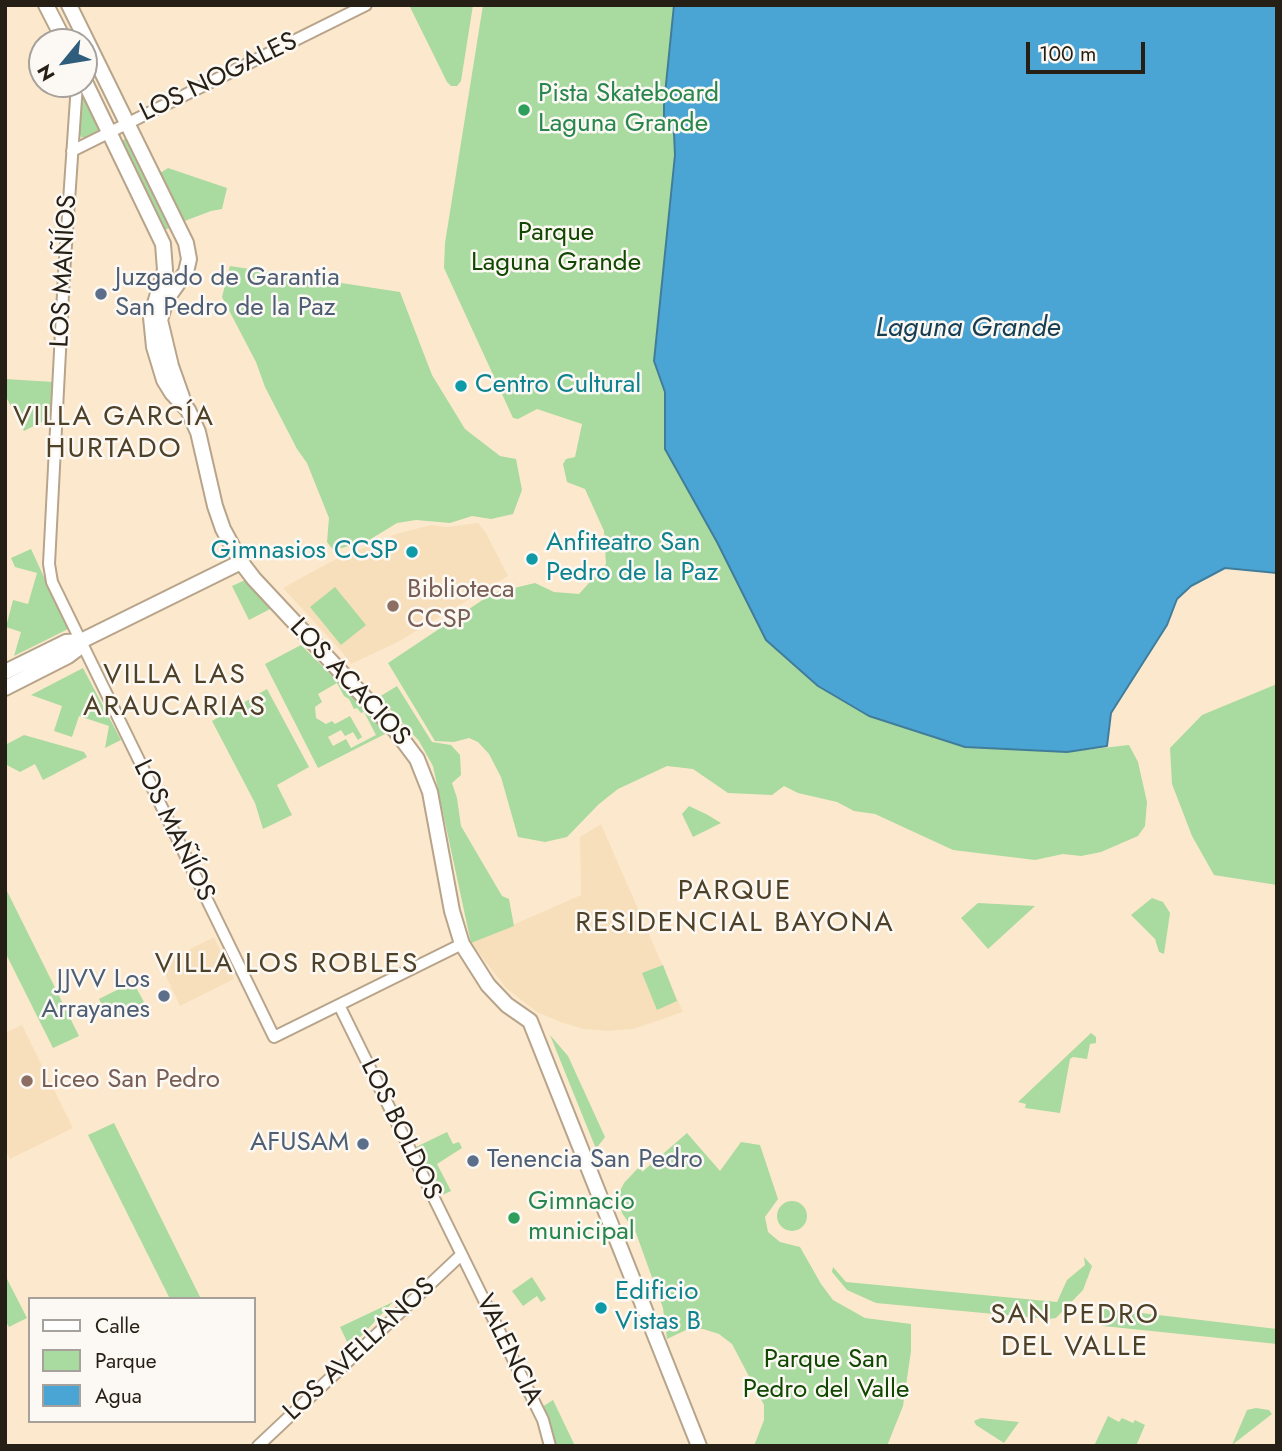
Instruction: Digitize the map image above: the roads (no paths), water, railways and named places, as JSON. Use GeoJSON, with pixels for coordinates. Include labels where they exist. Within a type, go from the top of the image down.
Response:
{"type":"FeatureCollection","features":[{"type":"Feature","properties":{"kind":"main road"},"geometry":{"type":"LineString","coordinates":[[46,5],[58,28]]}},
{"type":"Feature","properties":{"kind":"main road"},"geometry":{"type":"LineString","coordinates":[[69,5],[188,249],[188,266],[184,278],[164,304],[161,325],[171,366],[188,410]]}},
{"type":"Feature","properties":{"kind":"main road","name":"LOS ACACIOS"},"geometry":{"type":"LineString","coordinates":[[93,98],[165,252],[165,270],[153,307],[150,328],[157,362],[168,387],[188,410],[205,456],[219,517],[241,562],[412,750],[422,769],[430,792],[452,911],[462,944],[488,985],[507,1005],[530,1021],[699,1446]]}},
{"type":"Feature","properties":{"kind":"main road"},"geometry":{"type":"LineString","coordinates":[[160,238],[180,229]]}},
{"type":"Feature","properties":{"kind":"main road"},"geometry":{"type":"LineString","coordinates":[[5,672],[66,642],[81,641],[241,562]]}},
{"type":"Feature","properties":{"kind":"main road"},"geometry":{"type":"LineString","coordinates":[[5,688],[68,656],[76,650],[81,641]]}},
{"type":"Feature","properties":{"kind":"street","name":"LOS NOGALES"},"geometry":{"type":"LineString","coordinates":[[72,151],[366,5]]}},
{"type":"Feature","properties":{"kind":"street","name":"LOS MAÑÍOS"},"geometry":{"type":"LineString","coordinates":[[76,98],[49,569],[52,582],[274,1037],[339,1005]]}},
{"type":"Feature","properties":{"kind":"street"},"geometry":{"type":"LineString","coordinates":[[339,1005],[462,944]]}},
{"type":"Feature","properties":{"kind":"street","name":"LOS BOLDOS"},"geometry":{"type":"LineString","coordinates":[[339,1005],[461,1255]]}},
{"type":"Feature","properties":{"kind":"street","name":"LOS AVELLANOS"},"geometry":{"type":"LineString","coordinates":[[258,1446],[461,1255]]}},
{"type":"Feature","properties":{"kind":"street","name":"VALENCIA"},"geometry":{"type":"LineString","coordinates":[[461,1255],[543,1420],[550,1446]]}},
{"type":"Feature","properties":{"kind":"water","name":"Laguna Grande"},"geometry":{"type":"Polygon","coordinates":[[[674,5],[1277,5],[1277,573],[1225,568],[1191,586],[1177,599],[1167,625],[1111,713],[1107,746],[1067,752],[965,747],[869,716],[818,686],[766,640],[717,542],[665,449],[665,392],[654,361],[675,155],[674,133],[664,117],[674,5]]]}},
{"type":"Feature","properties":{"kind":"place","name":"Pista Skateboard Laguna Grande"},"geometry":{"type":"Point","coordinates":[524,110]}},
{"type":"Feature","properties":{"kind":"place","name":"Juzgado de Garantia San Pedro de la Paz"},"geometry":{"type":"Point","coordinates":[101,294]}},
{"type":"Feature","properties":{"kind":"place","name":"Centro Cultural"},"geometry":{"type":"Point","coordinates":[461,386]}},
{"type":"Feature","properties":{"kind":"place","name":"Gimnasios CCSP"},"geometry":{"type":"Point","coordinates":[412,552]}},
{"type":"Feature","properties":{"kind":"place","name":"Anfiteatro San Pedro de la Paz"},"geometry":{"type":"Point","coordinates":[532,559]}},
{"type":"Feature","properties":{"kind":"place","name":"Biblioteca CCSP"},"geometry":{"type":"Point","coordinates":[393,606]}},
{"type":"Feature","properties":{"kind":"place","name":"JJVV Los Arrayanes"},"geometry":{"type":"Point","coordinates":[164,996]}},
{"type":"Feature","properties":{"kind":"place","name":"Liceo San Pedro"},"geometry":{"type":"Point","coordinates":[27,1081]}},
{"type":"Feature","properties":{"kind":"place","name":"AFUSAM"},"geometry":{"type":"Point","coordinates":[363,1144]}},
{"type":"Feature","properties":{"kind":"place","name":"Tenencia San Pedro"},"geometry":{"type":"Point","coordinates":[473,1161]}},
{"type":"Feature","properties":{"kind":"place","name":"Gimnacio municipal"},"geometry":{"type":"Point","coordinates":[514,1218]}},
{"type":"Feature","properties":{"kind":"place","name":"Edificio Vistas B"},"geometry":{"type":"Point","coordinates":[601,1308]}},
{"type":"Feature","properties":{"kind":"district","name":"VILLA GARCÍA HURTADO"},"geometry":{"type":"Point","coordinates":[114,434]}},
{"type":"Feature","properties":{"kind":"district","name":"VILLA LAS ARAUCARIAS"},"geometry":{"type":"Point","coordinates":[175,692]}},
{"type":"Feature","properties":{"kind":"district","name":"PARQUE RESIDENCIAL BAYONA"},"geometry":{"type":"Point","coordinates":[735,908]}},
{"type":"Feature","properties":{"kind":"district","name":"VILLA LOS ROBLES"},"geometry":{"type":"Point","coordinates":[287,965]}},
{"type":"Feature","properties":{"kind":"district","name":"SAN PEDRO DEL VALLE"},"geometry":{"type":"Point","coordinates":[1075,1332]}},
{"type":"Feature","properties":{"kind":"park label","name":"Parque Laguna Grande"},"geometry":{"type":"Point","coordinates":[556,249]}},
{"type":"Feature","properties":{"kind":"park label","name":"Parque San Pedro del Valle"},"geometry":{"type":"Point","coordinates":[826,1376]}}]}
